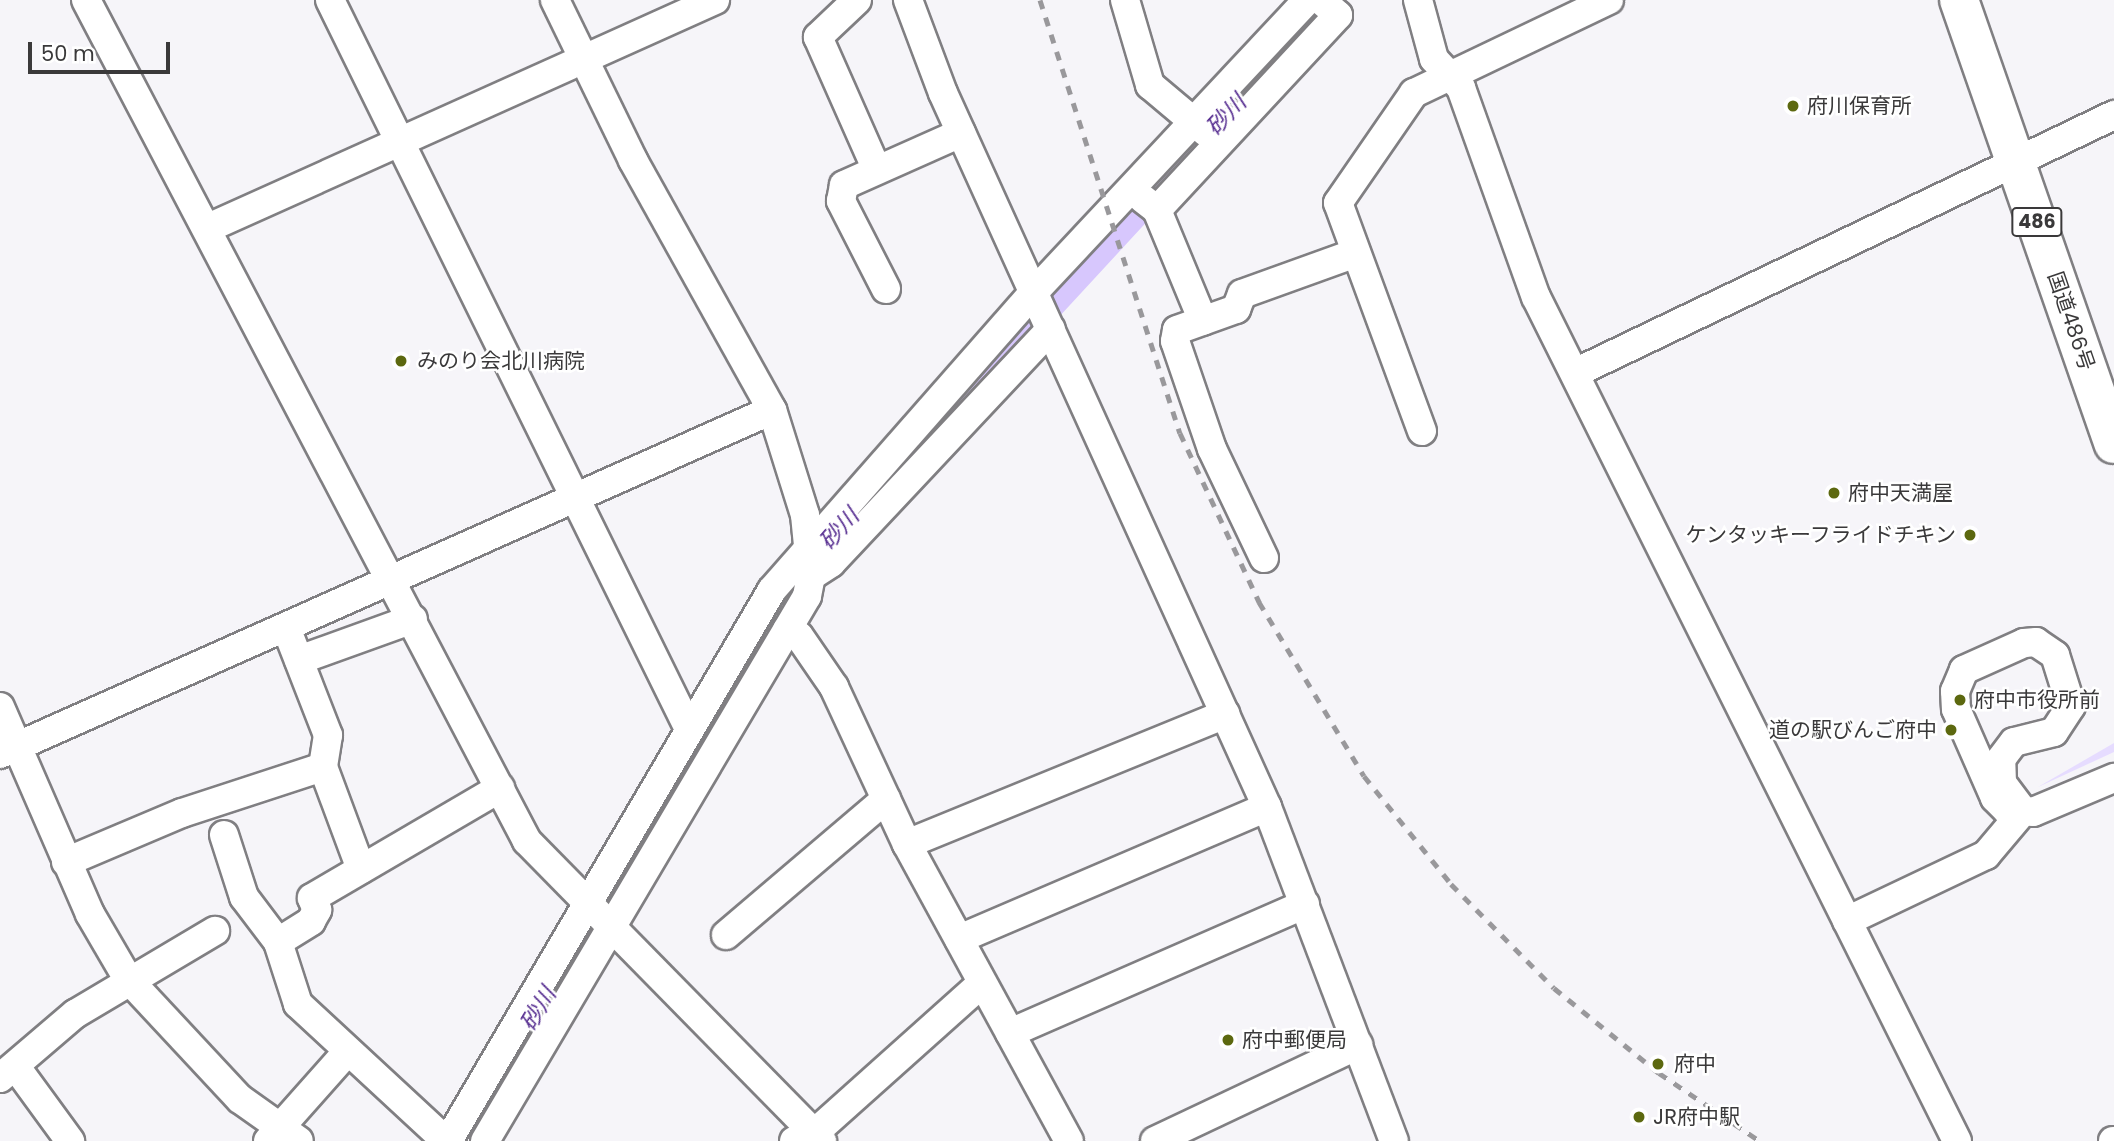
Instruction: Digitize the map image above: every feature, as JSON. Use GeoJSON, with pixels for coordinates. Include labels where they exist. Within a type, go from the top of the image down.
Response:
{"type":"FeatureCollection","features":[{"type":"Feature","properties":{"kind":"highway","name":"国道486号"},"geometry":{"type":"LineString","coordinates":[[1959,0],[2114,444]]}},
{"type":"Feature","properties":{"kind":"street"},"geometry":{"type":"LineString","coordinates":[[86,0],[208,228],[527,841],[584,905],[612,926],[808,1137],[982,982]]}},
{"type":"Feature","properties":{"kind":"street"},"geometry":{"type":"LineString","coordinates":[[330,0],[689,729]]}},
{"type":"Feature","properties":{"kind":"street"},"geometry":{"type":"LineString","coordinates":[[485,1141],[807,596],[810,576],[810,540],[772,410],[584,61],[555,0]]}},
{"type":"Feature","properties":{"kind":"street"},"geometry":{"type":"LineString","coordinates":[[208,228],[403,145],[584,61],[669,10],[715,0]]}},
{"type":"Feature","properties":{"kind":"street"},"geometry":{"type":"LineString","coordinates":[[857,0],[818,37],[877,170]]}},
{"type":"Feature","properties":{"kind":"street"},"geometry":{"type":"LineString","coordinates":[[908,0],[961,133],[1036,290],[1051,329],[1267,807],[1394,1141]]}},
{"type":"Feature","properties":{"kind":"street"},"geometry":{"type":"LineString","coordinates":[[1125,0],[1150,85],[1220,142]]}},
{"type":"Feature","properties":{"kind":"street"},"geometry":{"type":"LineString","coordinates":[[224,835],[244,897],[278,942],[298,1004],[347,1052],[447,1141],[689,729],[810,540],[1191,121],[1307,0]]}},
{"type":"Feature","properties":{"kind":"street"},"geometry":{"type":"LineString","coordinates":[[1418,0],[1433,59],[1461,88],[1536,297],[1957,1141]]}},
{"type":"Feature","properties":{"kind":"street"},"geometry":{"type":"LineString","coordinates":[[1422,430],[1338,203],[1414,93],[1448,73],[1609,0]]}},
{"type":"Feature","properties":{"kind":"street"},"geometry":{"type":"LineString","coordinates":[[1157,210],[1220,142],[1329,7]]}},
{"type":"Feature","properties":{"kind":"street"},"geometry":{"type":"LineString","coordinates":[[1575,373],[2114,115]]}},
{"type":"Feature","properties":{"kind":"street"},"geometry":{"type":"LineString","coordinates":[[886,289],[841,201],[844,185],[961,133]]}},
{"type":"Feature","properties":{"kind":"street"},"geometry":{"type":"LineString","coordinates":[[1130,189],[1157,210],[1203,321]]}},
{"type":"Feature","properties":{"kind":"street"},"geometry":{"type":"LineString","coordinates":[[1264,558],[1212,449],[1175,341],[1177,330],[1236,309],[1242,295],[1356,253]]}},
{"type":"Feature","properties":{"kind":"street"},"geometry":{"type":"LineString","coordinates":[[810,576],[831,563],[1051,329]]}},
{"type":"Feature","properties":{"kind":"street"},"geometry":{"type":"LineString","coordinates":[[9,750],[287,631],[772,410]]}},
{"type":"Feature","properties":{"kind":"street"},"geometry":{"type":"LineString","coordinates":[[299,660],[413,619]]}},
{"type":"Feature","properties":{"kind":"street"},"geometry":{"type":"LineString","coordinates":[[787,630],[799,636],[834,687],[907,845],[1069,1141]]}},
{"type":"Feature","properties":{"kind":"street"},"geometry":{"type":"LineString","coordinates":[[287,631],[328,735],[323,768],[361,869]]}},
{"type":"Feature","properties":{"kind":"street"},"geometry":{"type":"LineString","coordinates":[[2023,811],[2002,783],[2001,759],[2014,742],[2054,732],[2071,706],[2055,655],[2036,642],[1964,670],[1955,691],[1956,709],[1995,798],[2007,810],[2023,811],[2048,809],[2114,778]]}},
{"type":"Feature","properties":{"kind":"street"},"geometry":{"type":"LineString","coordinates":[[0,707],[9,750],[128,979],[240,1099],[282,1137],[347,1052]]}},
{"type":"Feature","properties":{"kind":"street"},"geometry":{"type":"LineString","coordinates":[[907,845],[1226,714]]}},
{"type":"Feature","properties":{"kind":"street"},"geometry":{"type":"LineString","coordinates":[[66,862],[182,813],[323,768]]}},
{"type":"Feature","properties":{"kind":"street"},"geometry":{"type":"LineString","coordinates":[[278,942],[311,921],[317,910],[312,898],[500,788]]}},
{"type":"Feature","properties":{"kind":"street"},"geometry":{"type":"LineString","coordinates":[[726,935],[886,799]]}},
{"type":"Feature","properties":{"kind":"street"},"geometry":{"type":"LineString","coordinates":[[959,939],[1267,807]]}},
{"type":"Feature","properties":{"kind":"street"},"geometry":{"type":"LineString","coordinates":[[1847,921],[1986,855],[2023,811]]}},
{"type":"Feature","properties":{"kind":"street"},"geometry":{"type":"LineString","coordinates":[[1010,1033],[1305,904]]}},
{"type":"Feature","properties":{"kind":"street"},"geometry":{"type":"LineString","coordinates":[[70,1141],[8,1073],[75,1014],[128,979],[215,931]]}},
{"type":"Feature","properties":{"kind":"street"},"geometry":{"type":"LineString","coordinates":[[1155,1141],[1358,1045]]}},
{"type":"Feature","properties":{"kind":"shaded area"},"geometry":{"type":"Polygon","coordinates":[[[2114,743],[2114,752],[2038,787],[2114,743]]]}},
{"type":"Feature","properties":{"kind":"waterway","name":"砂川"},"geometry":{"type":"LineString","coordinates":[[910,453],[1328,0]]}},
{"type":"Feature","properties":{"kind":"railway"},"geometry":{"type":"LineString","coordinates":[[1040,0],[1180,433],[1259,602],[1364,776],[1451,884],[1554,988],[1659,1073],[1760,1141]]}},
{"type":"Feature","properties":{"kind":"place","name":"府川保育所"},"geometry":{"type":"Point","coordinates":[1793,106]}},
{"type":"Feature","properties":{"kind":"place","name":"みのり会北川病院"},"geometry":{"type":"Point","coordinates":[401,361]}},
{"type":"Feature","properties":{"kind":"place","name":"府中天満屋"},"geometry":{"type":"Point","coordinates":[1834,493]}},
{"type":"Feature","properties":{"kind":"place","name":"ケンタッキーフライドチキン"},"geometry":{"type":"Point","coordinates":[1970,535]}},
{"type":"Feature","properties":{"kind":"place","name":"府中市役所前"},"geometry":{"type":"Point","coordinates":[1960,700]}},
{"type":"Feature","properties":{"kind":"place","name":"道の駅びんご府中"},"geometry":{"type":"Point","coordinates":[1951,730]}},
{"type":"Feature","properties":{"kind":"place","name":"府中郵便局"},"geometry":{"type":"Point","coordinates":[1228,1040]}},
{"type":"Feature","properties":{"kind":"place","name":"府中"},"geometry":{"type":"Point","coordinates":[1658,1064]}},
{"type":"Feature","properties":{"kind":"place","name":"JR府中駅"},"geometry":{"type":"Point","coordinates":[1639,1117]}}]}
